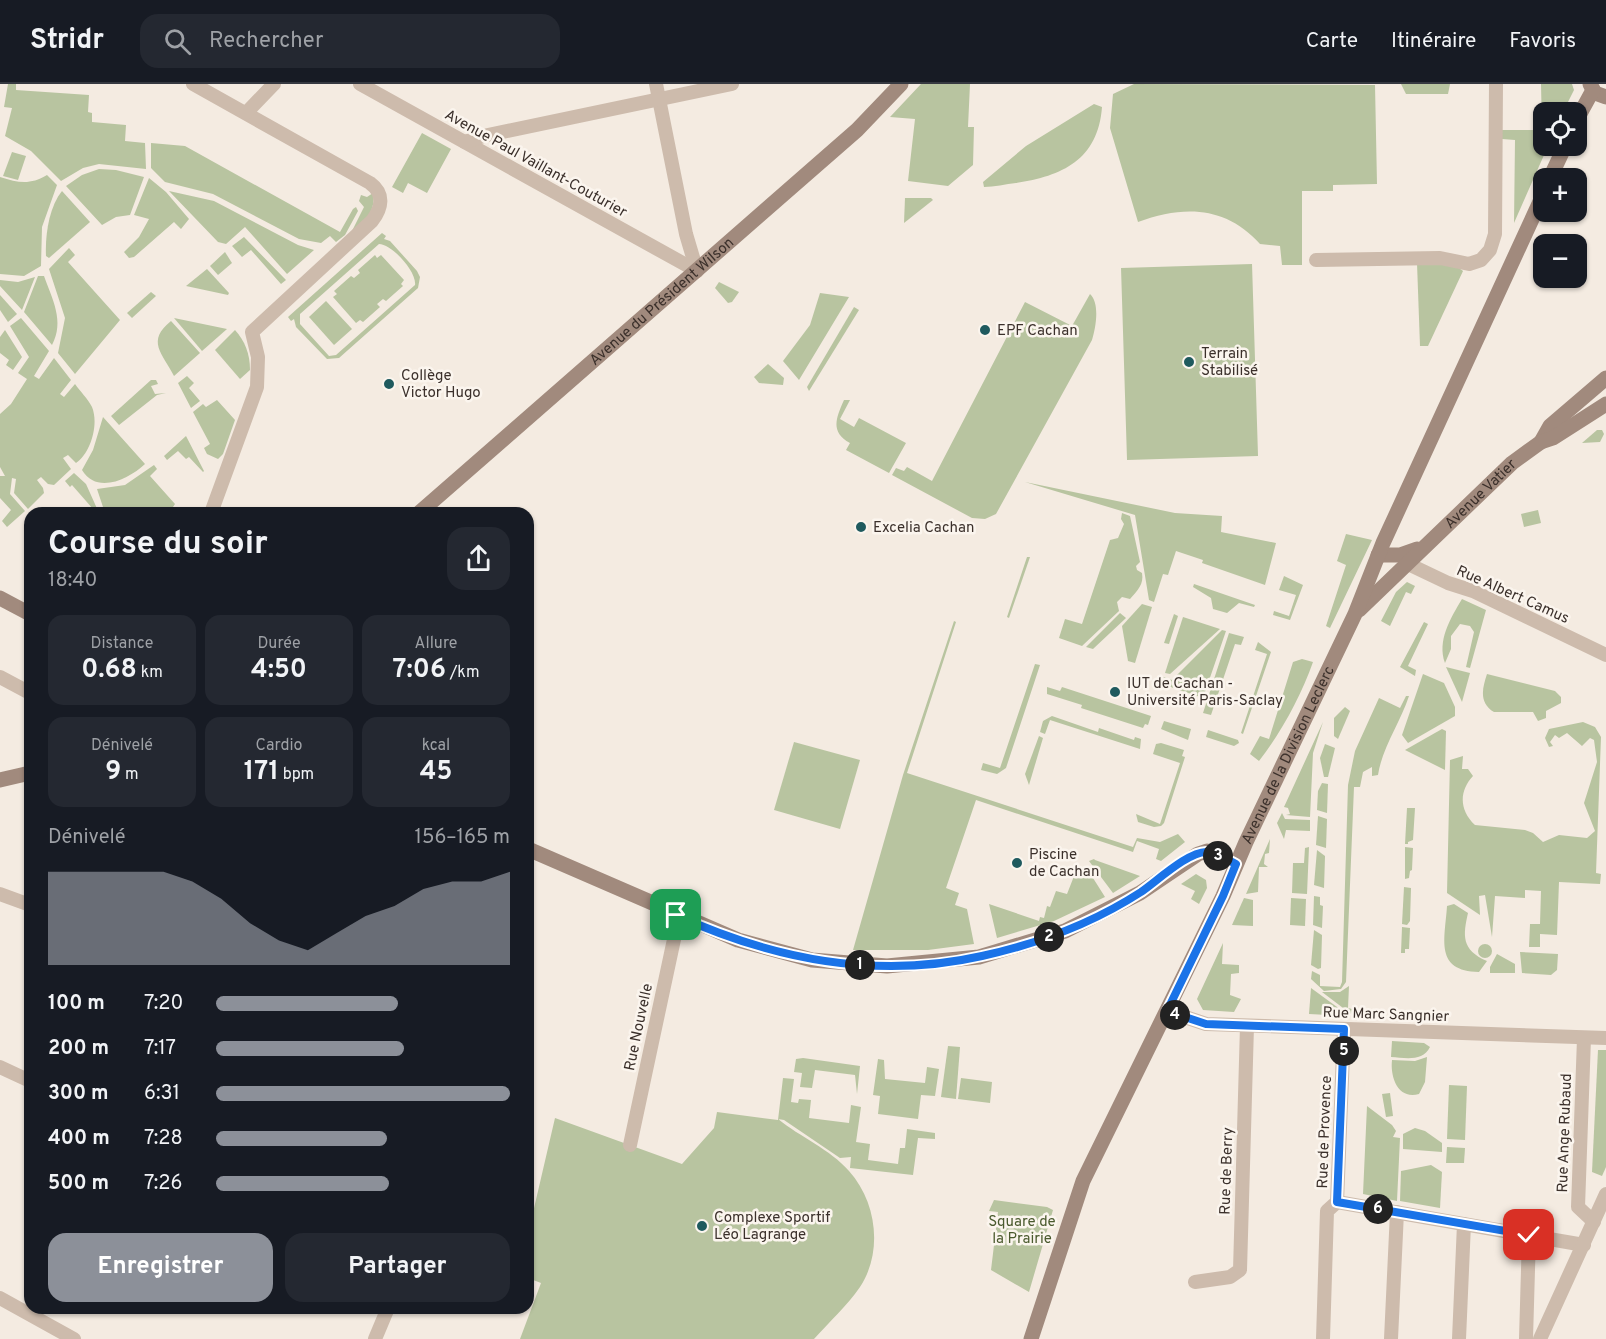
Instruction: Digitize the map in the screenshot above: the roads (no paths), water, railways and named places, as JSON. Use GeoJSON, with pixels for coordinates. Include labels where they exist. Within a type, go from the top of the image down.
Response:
{"type":"FeatureCollection","features":[{"type":"Feature","properties":{"kind":"main road","name":"Avenue du Président Wilson"},"geometry":{"type":"LineString","coordinates":[[426,507],[857,130],[902,84]]}},
{"type":"Feature","properties":{"kind":"main road"},"geometry":{"type":"LineString","coordinates":[[1587,104],[1596,90]]}},
{"type":"Feature","properties":{"kind":"main road","name":"Avenue de la Division Leclerc"},"geometry":{"type":"LineString","coordinates":[[1030,1339],[1077,1197],[1223,896],[1355,614],[1381,549],[1533,217]]}},
{"type":"Feature","properties":{"kind":"main road","name":"Avenue Vatier"},"geometry":{"type":"LineString","coordinates":[[1541,442],[1550,426],[1606,378]]}},
{"type":"Feature","properties":{"kind":"main road"},"geometry":{"type":"LineString","coordinates":[[1590,394],[1605,406]]}},
{"type":"Feature","properties":{"kind":"main road","name":"Avenue Vatier"},"geometry":{"type":"LineString","coordinates":[[1355,614],[1422,547],[1512,463],[1541,442],[1553,438],[1605,406]]}},
{"type":"Feature","properties":{"kind":"main road","name":"Avenue Vatier"},"geometry":{"type":"LineString","coordinates":[[1381,549],[1400,555],[1422,547]]}},
{"type":"Feature","properties":{"kind":"main road"},"geometry":{"type":"LineString","coordinates":[[0,598],[24,611]]}},
{"type":"Feature","properties":{"kind":"main road"},"geometry":{"type":"LineString","coordinates":[[0,780],[24,774]]}},
{"type":"Feature","properties":{"kind":"main road"},"geometry":{"type":"LineString","coordinates":[[534,852],[738,940],[812,960],[855,965],[924,964],[979,957],[1065,931],[1140,893],[1198,854],[1208,851],[1236,864]]}},
{"type":"Feature","properties":{"kind":"street"},"geometry":{"type":"LineString","coordinates":[[193,84],[370,183],[380,192],[381,199],[380,211],[372,221],[252,332],[258,357],[257,387],[213,507]]}},
{"type":"Feature","properties":{"kind":"street"},"geometry":{"type":"LineString","coordinates":[[246,113],[274,84]]}},
{"type":"Feature","properties":{"kind":"street","name":"Avenue Paul Vaillant-Couturier"},"geometry":{"type":"LineString","coordinates":[[360,84],[697,271]]}},
{"type":"Feature","properties":{"kind":"street"},"geometry":{"type":"LineString","coordinates":[[656,84],[686,234],[697,271]]}},
{"type":"Feature","properties":{"kind":"street"},"geometry":{"type":"LineString","coordinates":[[465,142],[732,84]]}},
{"type":"Feature","properties":{"kind":"street"},"geometry":{"type":"LineString","coordinates":[[1316,260],[1440,258],[1469,264],[1481,260],[1490,250],[1495,234],[1496,84]]}},
{"type":"Feature","properties":{"kind":"street","name":"Rue Albert Camus"},"geometry":{"type":"LineString","coordinates":[[1406,563],[1448,584],[1473,591],[1606,655]]}},
{"type":"Feature","properties":{"kind":"street"},"geometry":{"type":"LineString","coordinates":[[0,677],[24,690]]}},
{"type":"Feature","properties":{"kind":"street"},"geometry":{"type":"LineString","coordinates":[[0,894],[24,903]]}},
{"type":"Feature","properties":{"kind":"street","name":"Rue Nouvelle"},"geometry":{"type":"LineString","coordinates":[[630,1145],[679,916]]}},
{"type":"Feature","properties":{"kind":"street","name":"Rue Marc Sangnier"},"geometry":{"type":"LineString","coordinates":[[1167,1011],[1206,1024],[1606,1038]]}},
{"type":"Feature","properties":{"kind":"street","name":"Rue de Berry"},"geometry":{"type":"LineString","coordinates":[[1195,1282],[1230,1277],[1240,1270],[1247,1026]]}},
{"type":"Feature","properties":{"kind":"street","name":"Rue de Provence"},"geometry":{"type":"LineString","coordinates":[[1323,1339],[1327,1211],[1337,1202],[1344,1029]]}},
{"type":"Feature","properties":{"kind":"street","name":"Rue Ange Rubaud"},"geometry":{"type":"LineString","coordinates":[[1584,1038],[1578,1207],[1581,1213],[1594,1222]]}},
{"type":"Feature","properties":{"kind":"street"},"geometry":{"type":"LineString","coordinates":[[0,1067],[24,1078]]}},
{"type":"Feature","properties":{"kind":"street"},"geometry":{"type":"LineString","coordinates":[[1540,1339],[1606,1194]]}},
{"type":"Feature","properties":{"kind":"street"},"geometry":{"type":"LineString","coordinates":[[1337,1202],[1584,1245]]}},
{"type":"Feature","properties":{"kind":"street"},"geometry":{"type":"LineString","coordinates":[[1391,1339],[1396,1212]]}},
{"type":"Feature","properties":{"kind":"street"},"geometry":{"type":"LineString","coordinates":[[1459,1339],[1464,1224]]}},
{"type":"Feature","properties":{"kind":"street"},"geometry":{"type":"LineString","coordinates":[[1526,1339],[1529,1235]]}},
{"type":"Feature","properties":{"kind":"street"},"geometry":{"type":"LineString","coordinates":[[0,1298],[24,1311]]}},
{"type":"Feature","properties":{"kind":"street"},"geometry":{"type":"LineString","coordinates":[[29,1314],[74,1339]]}},
{"type":"Feature","properties":{"kind":"street"},"geometry":{"type":"LineString","coordinates":[[375,1339],[385,1314]]}},
{"type":"Feature","properties":{"kind":"place","name":"EPF Cachan"},"geometry":{"type":"Point","coordinates":[985,330]}},
{"type":"Feature","properties":{"kind":"place","name":"Terrain Stabilisé"},"geometry":{"type":"Point","coordinates":[1189,362]}},
{"type":"Feature","properties":{"kind":"place","name":"Collège Victor Hugo"},"geometry":{"type":"Point","coordinates":[389,384]}},
{"type":"Feature","properties":{"kind":"place","name":"Excelia Cachan"},"geometry":{"type":"Point","coordinates":[861,527]}},
{"type":"Feature","properties":{"kind":"place","name":"IUT de Cachan - Université Paris-Saclay"},"geometry":{"type":"Point","coordinates":[1115,692]}},
{"type":"Feature","properties":{"kind":"place","name":"Piscine de Cachan"},"geometry":{"type":"Point","coordinates":[1017,863]}},
{"type":"Feature","properties":{"kind":"place","name":"Complexe Sportif Léo Lagrange"},"geometry":{"type":"Point","coordinates":[702,1226]}},
{"type":"Feature","properties":{"kind":"park label","name":"Square de la Prairie"},"geometry":{"type":"Point","coordinates":[1022,1230]}}]}
